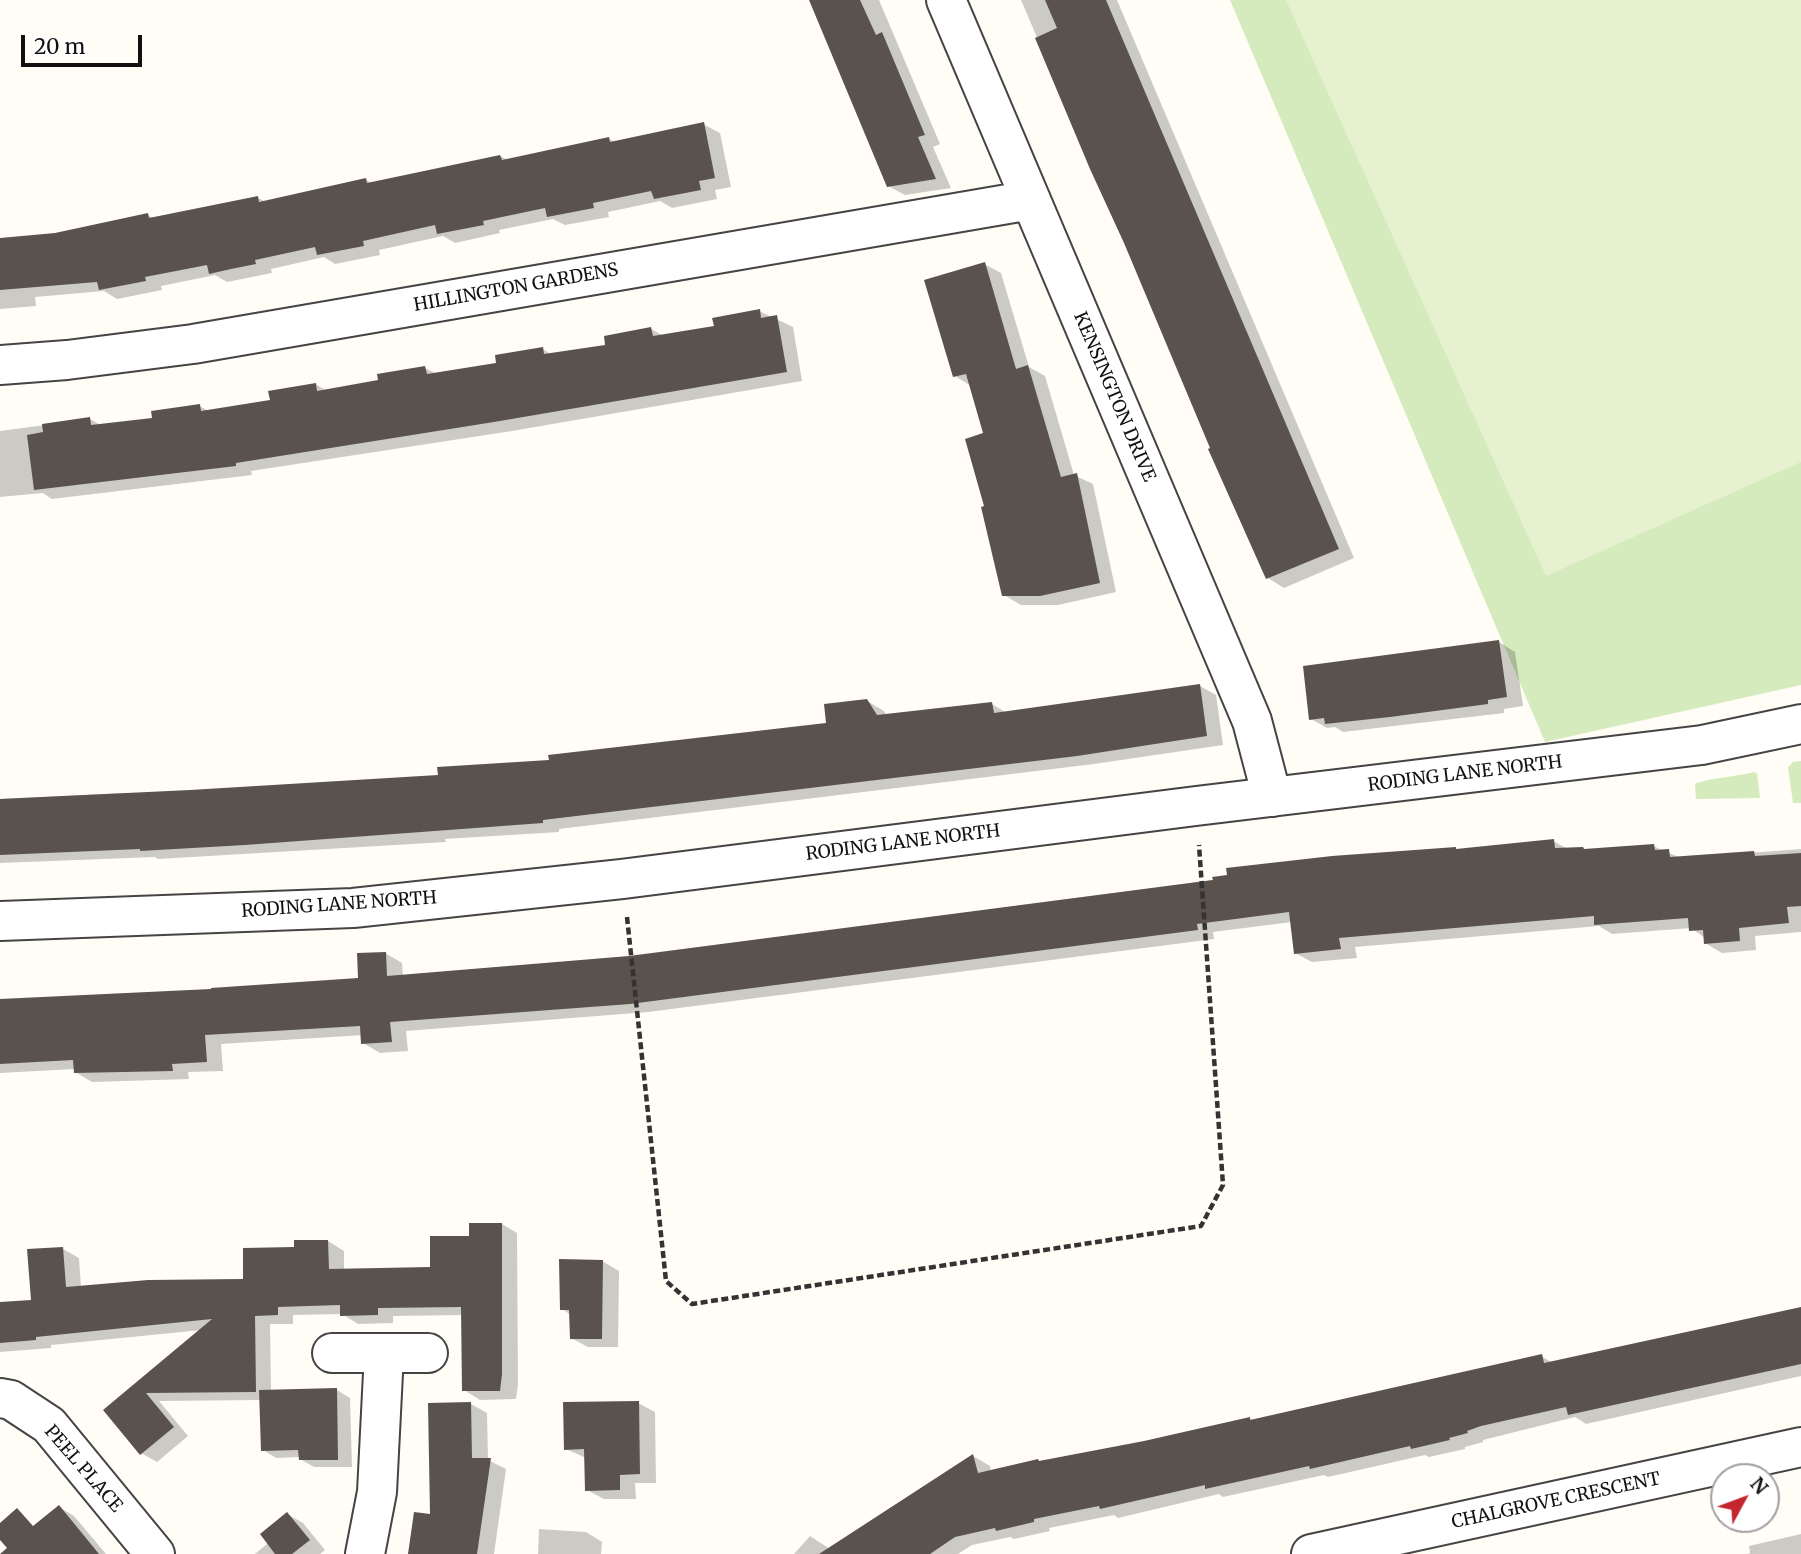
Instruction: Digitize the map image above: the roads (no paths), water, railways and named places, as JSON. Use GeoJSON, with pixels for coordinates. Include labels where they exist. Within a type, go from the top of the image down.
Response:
{"type":"FeatureCollection","features":[{"type":"Feature","properties":{"kind":"street","name":"KENSINGTON DRIVE"},"geometry":{"type":"LineString","coordinates":[[946,0],[1252,721],[1272,797]]}},
{"type":"Feature","properties":{"kind":"street","name":"HILLINGTON GARDENS"},"geometry":{"type":"LineString","coordinates":[[0,365],[67,360],[193,344],[1031,200]]}},
{"type":"Feature","properties":{"kind":"street","name":"RODING LANE NORTH"},"geometry":{"type":"LineString","coordinates":[[0,921],[354,908],[622,879],[1702,745],[1801,724]]}},
{"type":"Feature","properties":{"kind":"street"},"geometry":{"type":"LineString","coordinates":[[331,1353],[428,1353]]}},
{"type":"Feature","properties":{"kind":"street"},"geometry":{"type":"LineString","coordinates":[[365,1554],[377,1492],[384,1353]]}},
{"type":"Feature","properties":{"kind":"street","name":"PEEL PLACE"},"geometry":{"type":"LineString","coordinates":[[0,1398],[11,1400],[49,1425],[155,1554]]}},
{"type":"Feature","properties":{"kind":"street","name":"CHALGROVE CRESCENT"},"geometry":{"type":"LineString","coordinates":[[1311,1554],[1801,1447]]}}]}
